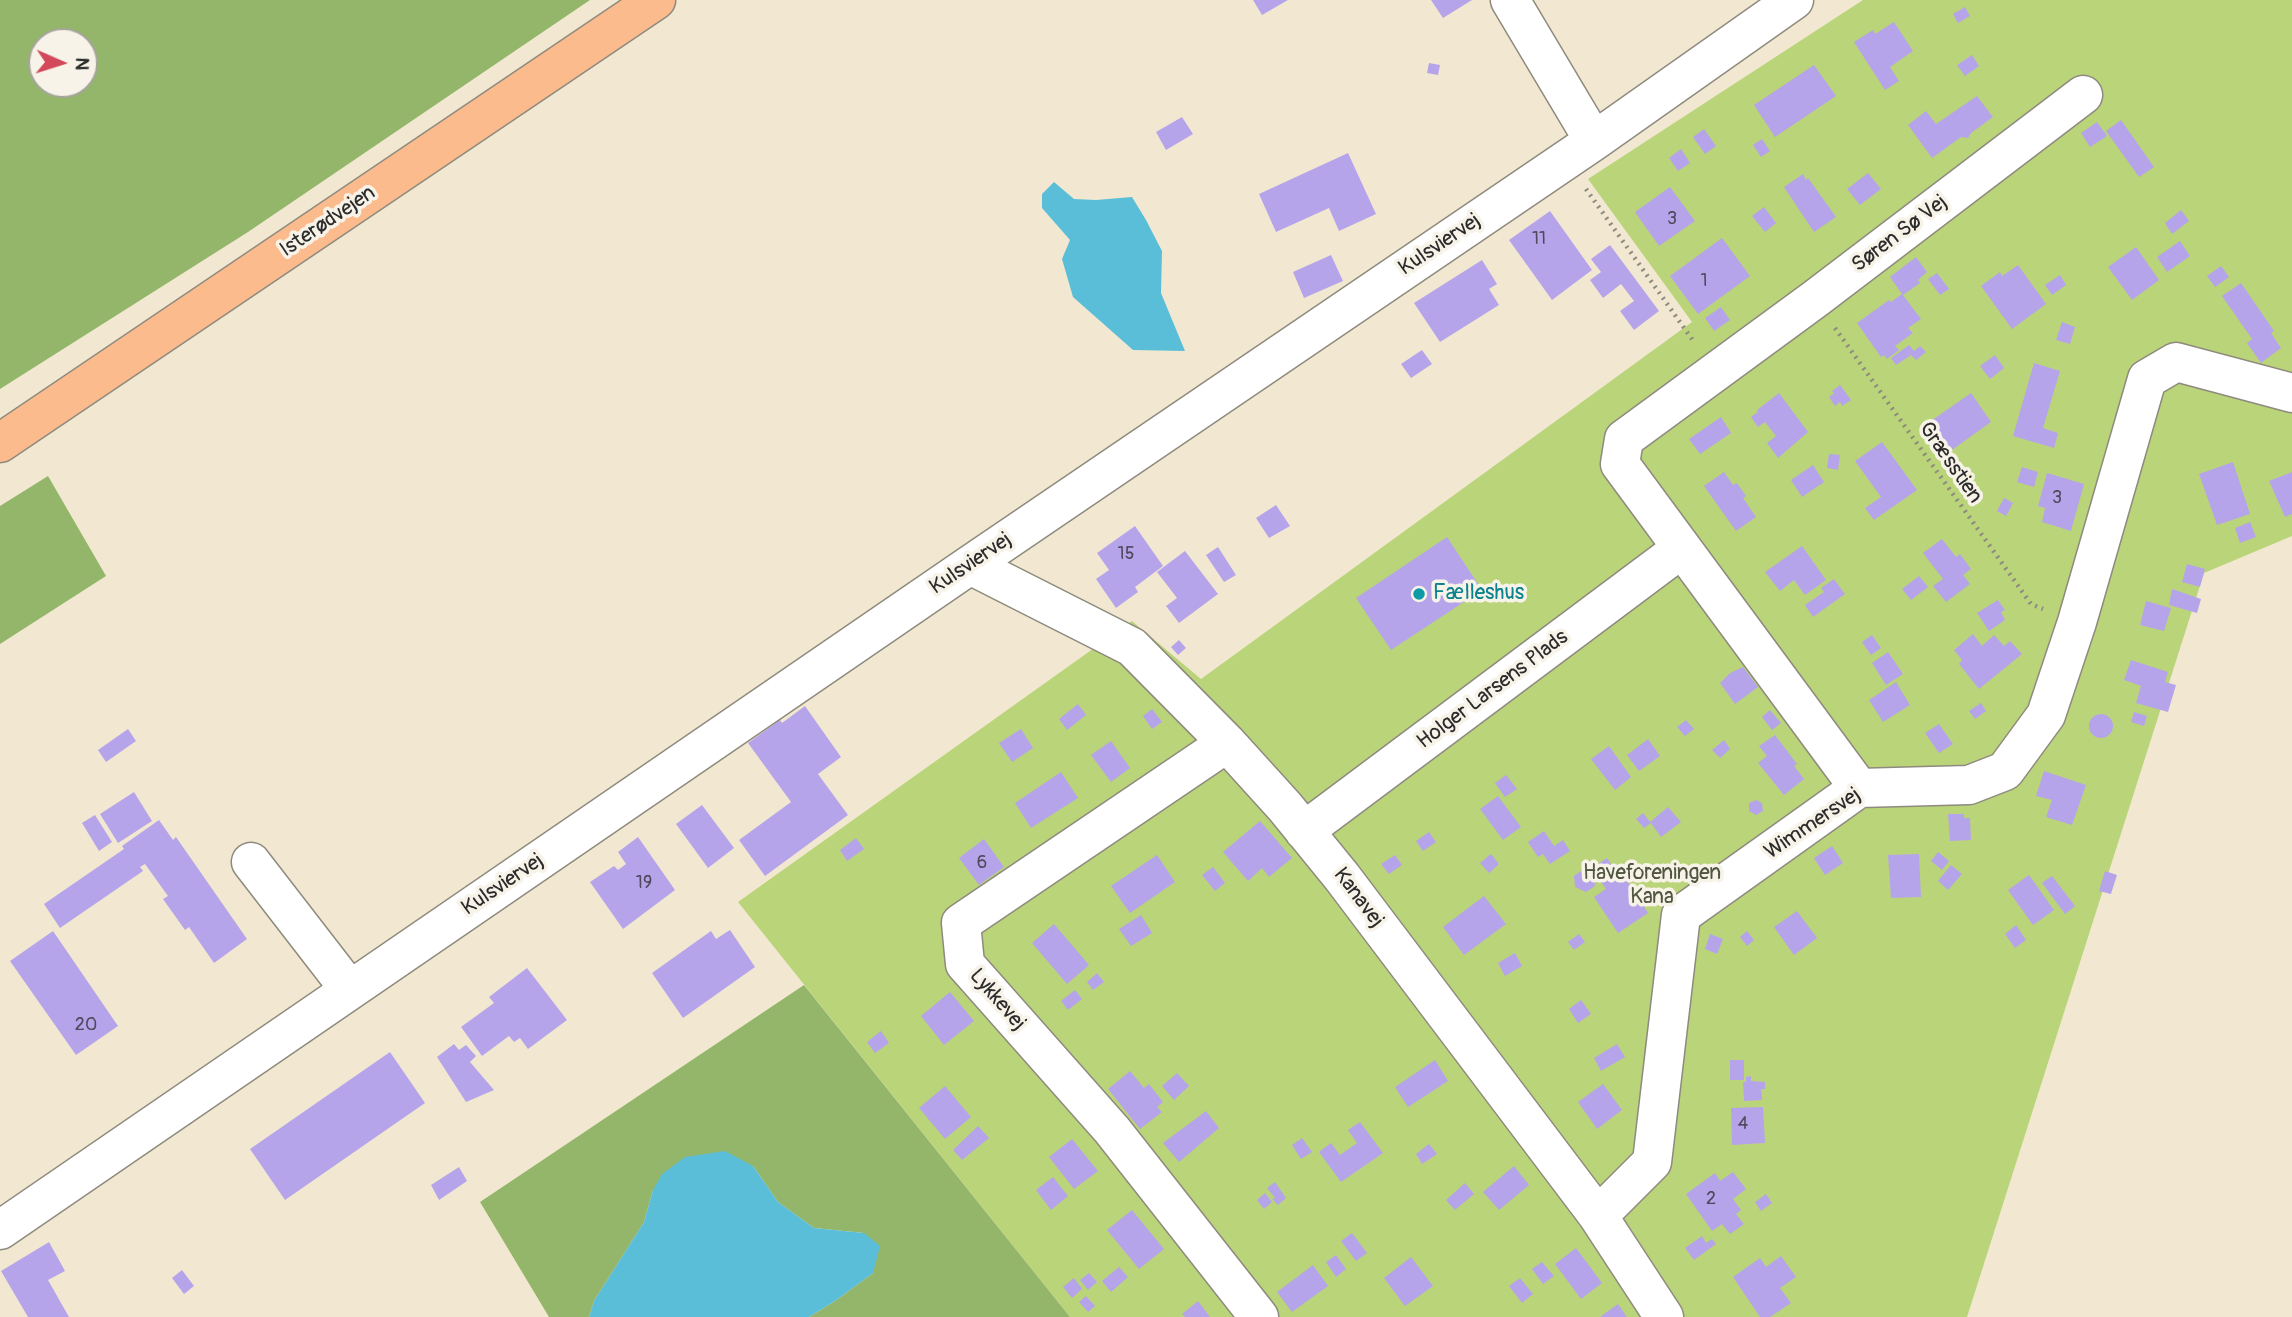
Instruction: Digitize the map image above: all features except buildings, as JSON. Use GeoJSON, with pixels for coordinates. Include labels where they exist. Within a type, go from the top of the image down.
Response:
{"type":"FeatureCollection","features":[{"type":"Feature","properties":{"kind":"highway","name":"Isterødvejen"},"geometry":{"type":"LineString","coordinates":[[0,443],[656,0]]}},
{"type":"Feature","properties":{"kind":"street"},"geometry":{"type":"LineString","coordinates":[[1510,0],[1580,150]]}},
{"type":"Feature","properties":{"kind":"street","name":"Kulsviervej"},"geometry":{"type":"LineString","coordinates":[[0,1230],[1580,150],[1794,0]]}},
{"type":"Feature","properties":{"kind":"street","name":"Søren Sø Vej"},"geometry":{"type":"LineString","coordinates":[[1859,788],[1620,464],[1624,439],[1815,299],[2083,94]]}},
{"type":"Feature","properties":{"kind":"street","name":"Wimmersvej"},"geometry":{"type":"LineString","coordinates":[[1598,1216],[1651,1162],[1681,915],[1859,788],[1969,785],[2005,771],[2046,715],[2077,622],[2147,379],[2176,362],[2292,393]]}},
{"type":"Feature","properties":{"kind":"street","name":"Holger Larsens Plads"},"geometry":{"type":"LineString","coordinates":[[1304,831],[1681,549]]}},
{"type":"Feature","properties":{"kind":"street","name":"Kanavej"},"geometry":{"type":"LineString","coordinates":[[970,565],[1132,647],[1227,743],[1342,877],[1598,1216],[1664,1317]]}},
{"type":"Feature","properties":{"kind":"street","name":"Lykkevej"},"geometry":{"type":"LineString","coordinates":[[1227,743],[961,923],[965,964],[1112,1130],[1259,1317]]}},
{"type":"Feature","properties":{"kind":"street"},"geometry":{"type":"LineString","coordinates":[[251,862],[350,990]]}},
{"type":"Feature","properties":{"kind":"path"},"geometry":{"type":"LineString","coordinates":[[1580,150],[1715,372]]}},
{"type":"Feature","properties":{"kind":"path","name":"Græsstien"},"geometry":{"type":"LineString","coordinates":[[1815,299],[2031,604],[2077,622]]}},
{"type":"Feature","properties":{"kind":"green space"},"geometry":{"type":"Polygon","coordinates":[[[0,0],[590,0],[248,232],[0,389],[0,0]]]}},
{"type":"Feature","properties":{"kind":"green space","name":"Haveforeningen Kana"},"geometry":{"type":"Polygon","coordinates":[[[1863,0],[2292,0],[2292,536],[2204,573],[1967,1317],[1070,1317],[738,902],[1132,621],[1201,679],[1692,322],[1588,179],[1863,0]]]}},
{"type":"Feature","properties":{"kind":"green space"},"geometry":{"type":"Polygon","coordinates":[[[48,476],[106,576],[0,644],[0,506],[48,476]]]}},
{"type":"Feature","properties":{"kind":"green space"},"geometry":{"type":"Polygon","coordinates":[[[804,985],[1070,1317],[809,1317],[873,1273],[864,1233],[814,1228],[778,1202],[753,1166],[653,1190],[644,1222],[594,1301],[589,1317],[549,1317],[480,1202],[804,985]]]}},
{"type":"Feature","properties":{"kind":"water"},"geometry":{"type":"Polygon","coordinates":[[[1054,182],[1074,199],[1132,197],[1162,251],[1161,293],[1185,351],[1133,350],[1073,297],[1062,259],[1070,240],[1042,208],[1042,194],[1054,182]]]}},
{"type":"Feature","properties":{"kind":"water"},"geometry":{"type":"Polygon","coordinates":[[[725,1151],[753,1166],[778,1202],[814,1228],[864,1233],[880,1246],[873,1273],[809,1317],[589,1317],[594,1301],[644,1222],[653,1190],[662,1174],[685,1157],[725,1151]]]}},
{"type":"Feature","properties":{"kind":"place","name":"Fælleshus"},"geometry":{"type":"Point","coordinates":[1419,594]}}]}
